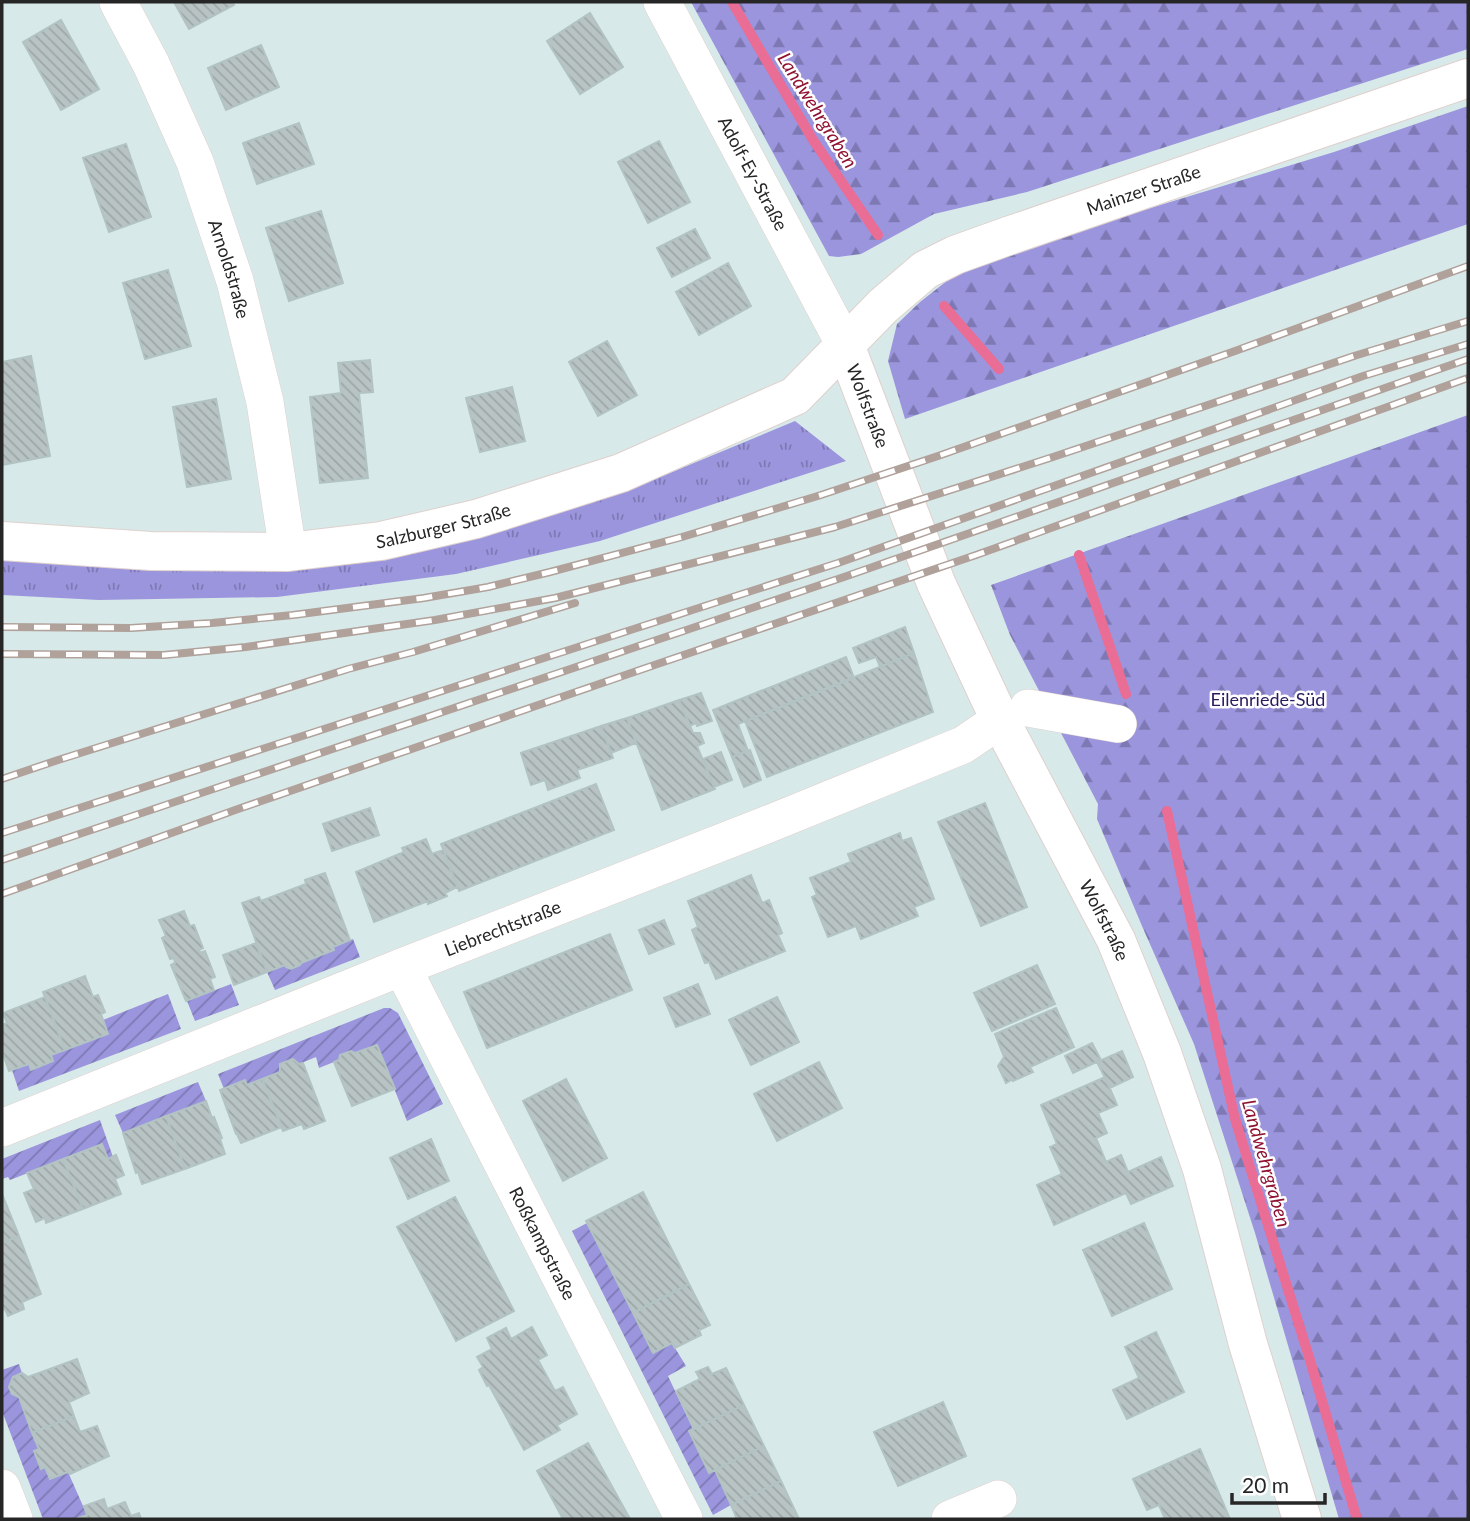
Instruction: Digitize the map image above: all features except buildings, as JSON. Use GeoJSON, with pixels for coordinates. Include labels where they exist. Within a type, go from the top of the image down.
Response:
{"type":"FeatureCollection","features":[{"type":"Feature","properties":{"kind":"street","name":"Arnoldstraße"},"geometry":{"type":"LineString","coordinates":[[118,2],[151,64],[195,162],[235,281],[265,402],[288,552]]}},
{"type":"Feature","properties":{"kind":"street","name":"Adolf-Ey-Straße"},"geometry":{"type":"LineString","coordinates":[[662,2],[845,345]]}},
{"type":"Feature","properties":{"kind":"street","name":"Mainzer Straße"},"geometry":{"type":"LineString","coordinates":[[845,345],[917,276],[956,255],[1468,78]]}},
{"type":"Feature","properties":{"kind":"street","name":"Salzburger Straße"},"geometry":{"type":"LineString","coordinates":[[2,541],[151,551],[288,552],[381,541],[476,519],[621,472],[795,396],[845,345]]}},
{"type":"Feature","properties":{"kind":"street","name":"Wolfstraße"},"geometry":{"type":"LineString","coordinates":[[845,345],[936,583],[1014,714],[1116,940],[1162,1053],[1202,1169],[1248,1344],[1302,1519]]}},
{"type":"Feature","properties":{"kind":"street"},"geometry":{"type":"LineString","coordinates":[[1014,714],[1118,724]]}},
{"type":"Feature","properties":{"kind":"street","name":"Liebrechtstraße"},"geometry":{"type":"LineString","coordinates":[[2,1128],[951,750],[1014,714]]}},
{"type":"Feature","properties":{"kind":"street","name":"Roßkampstraße"},"geometry":{"type":"LineString","coordinates":[[402,967],[684,1519]]}},
{"type":"Feature","properties":{"kind":"street"},"geometry":{"type":"LineString","coordinates":[[2,1488],[14,1519]]}},
{"type":"Feature","properties":{"kind":"street"},"geometry":{"type":"LineString","coordinates":[[950,1519],[998,1500]]}},
{"type":"Feature","properties":{"kind":"green space"},"geometry":{"type":"Polygon","coordinates":[[[691,2],[1468,2],[1468,49],[1027,192],[934,214],[861,254],[838,257],[829,256],[691,2]]]}},
{"type":"Feature","properties":{"kind":"green space"},"geometry":{"type":"Polygon","coordinates":[[[1468,106],[1468,224],[905,419],[888,361],[897,324],[962,269],[993,256],[1334,152],[1468,106]]]}},
{"type":"Feature","properties":{"kind":"green space","name":"Eilenriede-Süd"},"geometry":{"type":"Polygon","coordinates":[[[1468,415],[1468,1519],[1339,1519],[1255,1233],[1194,1044],[1097,819],[1098,804],[1010,635],[991,585],[1468,415]]]}},
{"type":"Feature","properties":{"kind":"green space"},"geometry":{"type":"Polygon","coordinates":[[[795,421],[846,461],[600,541],[456,574],[277,597],[99,600],[2,595],[2,541],[476,537],[665,475],[795,421]]]}},
{"type":"Feature","properties":{"kind":"green space"},"geometry":{"type":"Polygon","coordinates":[[[353,939],[360,957],[275,990],[267,972],[285,965],[291,969],[353,939]]]}},
{"type":"Feature","properties":{"kind":"green space"},"geometry":{"type":"Polygon","coordinates":[[[231,984],[239,1005],[195,1021],[187,1001],[231,984]]]}},
{"type":"Feature","properties":{"kind":"green space"},"geometry":{"type":"Polygon","coordinates":[[[168,994],[181,1029],[19,1091],[12,1070],[29,1064],[31,1069],[53,1061],[51,1055],[108,1034],[103,1020],[168,994]]]}},
{"type":"Feature","properties":{"kind":"green space"},"geometry":{"type":"Polygon","coordinates":[[[384,1008],[398,1013],[443,1104],[407,1121],[377,1045],[340,1055],[339,1060],[319,1068],[316,1057],[299,1064],[281,1064],[280,1072],[247,1085],[224,1089],[218,1074],[384,1008]]]}},
{"type":"Feature","properties":{"kind":"green space"},"geometry":{"type":"Polygon","coordinates":[[[198,1082],[206,1101],[123,1133],[115,1115],[198,1082]]]}},
{"type":"Feature","properties":{"kind":"green space"},"geometry":{"type":"Polygon","coordinates":[[[100,1120],[113,1157],[108,1159],[102,1144],[10,1180],[8,1177],[2,1179],[2,1159],[100,1120]]]}},
{"type":"Feature","properties":{"kind":"green space"},"geometry":{"type":"Polygon","coordinates":[[[587,1223],[653,1353],[672,1343],[686,1366],[668,1376],[693,1429],[689,1432],[709,1472],[715,1470],[731,1505],[713,1515],[572,1231],[587,1223]]]}},
{"type":"Feature","properties":{"kind":"green space"},"geometry":{"type":"Polygon","coordinates":[[[19,1364],[22,1373],[13,1377],[9,1387],[12,1394],[19,1397],[39,1449],[34,1451],[41,1468],[45,1467],[50,1479],[68,1472],[87,1515],[75,1519],[43,1519],[2,1411],[2,1370],[19,1364]]]}},
{"type":"Feature","properties":{"kind":"waterway","name":"Landwehrgraben"},"geometry":{"type":"LineString","coordinates":[[732,2],[813,140],[878,235]]}},
{"type":"Feature","properties":{"kind":"waterway","name":"Landwehrgraben"},"geometry":{"type":"LineString","coordinates":[[944,306],[999,369]]}},
{"type":"Feature","properties":{"kind":"waterway","name":"Landwehrgraben"},"geometry":{"type":"LineString","coordinates":[[1079,555],[1126,694]]}},
{"type":"Feature","properties":{"kind":"waterway","name":"Landwehrgraben"},"geometry":{"type":"LineString","coordinates":[[1167,811],[1235,1119],[1357,1519]]}},
{"type":"Feature","properties":{"kind":"railway"},"geometry":{"type":"LineString","coordinates":[[2,627],[131,628],[293,615],[424,598],[488,587],[550,572],[682,537],[821,495],[1235,351],[1468,266]]}},
{"type":"Feature","properties":{"kind":"railway"},"geometry":{"type":"LineString","coordinates":[[2,654],[164,655],[246,647],[435,620],[555,598],[835,527],[1468,321]]}},
{"type":"Feature","properties":{"kind":"railway"},"geometry":{"type":"LineString","coordinates":[[2,833],[838,563],[1363,376],[1468,344]]}},
{"type":"Feature","properties":{"kind":"railway"},"geometry":{"type":"LineString","coordinates":[[2,860],[844,577],[1468,359]]}},
{"type":"Feature","properties":{"kind":"railway"},"geometry":{"type":"LineString","coordinates":[[2,894],[238,809],[976,555],[1468,378]]}},
{"type":"Feature","properties":{"kind":"railway"},"geometry":{"type":"LineString","coordinates":[[2,779],[348,669],[575,603]]}}]}
